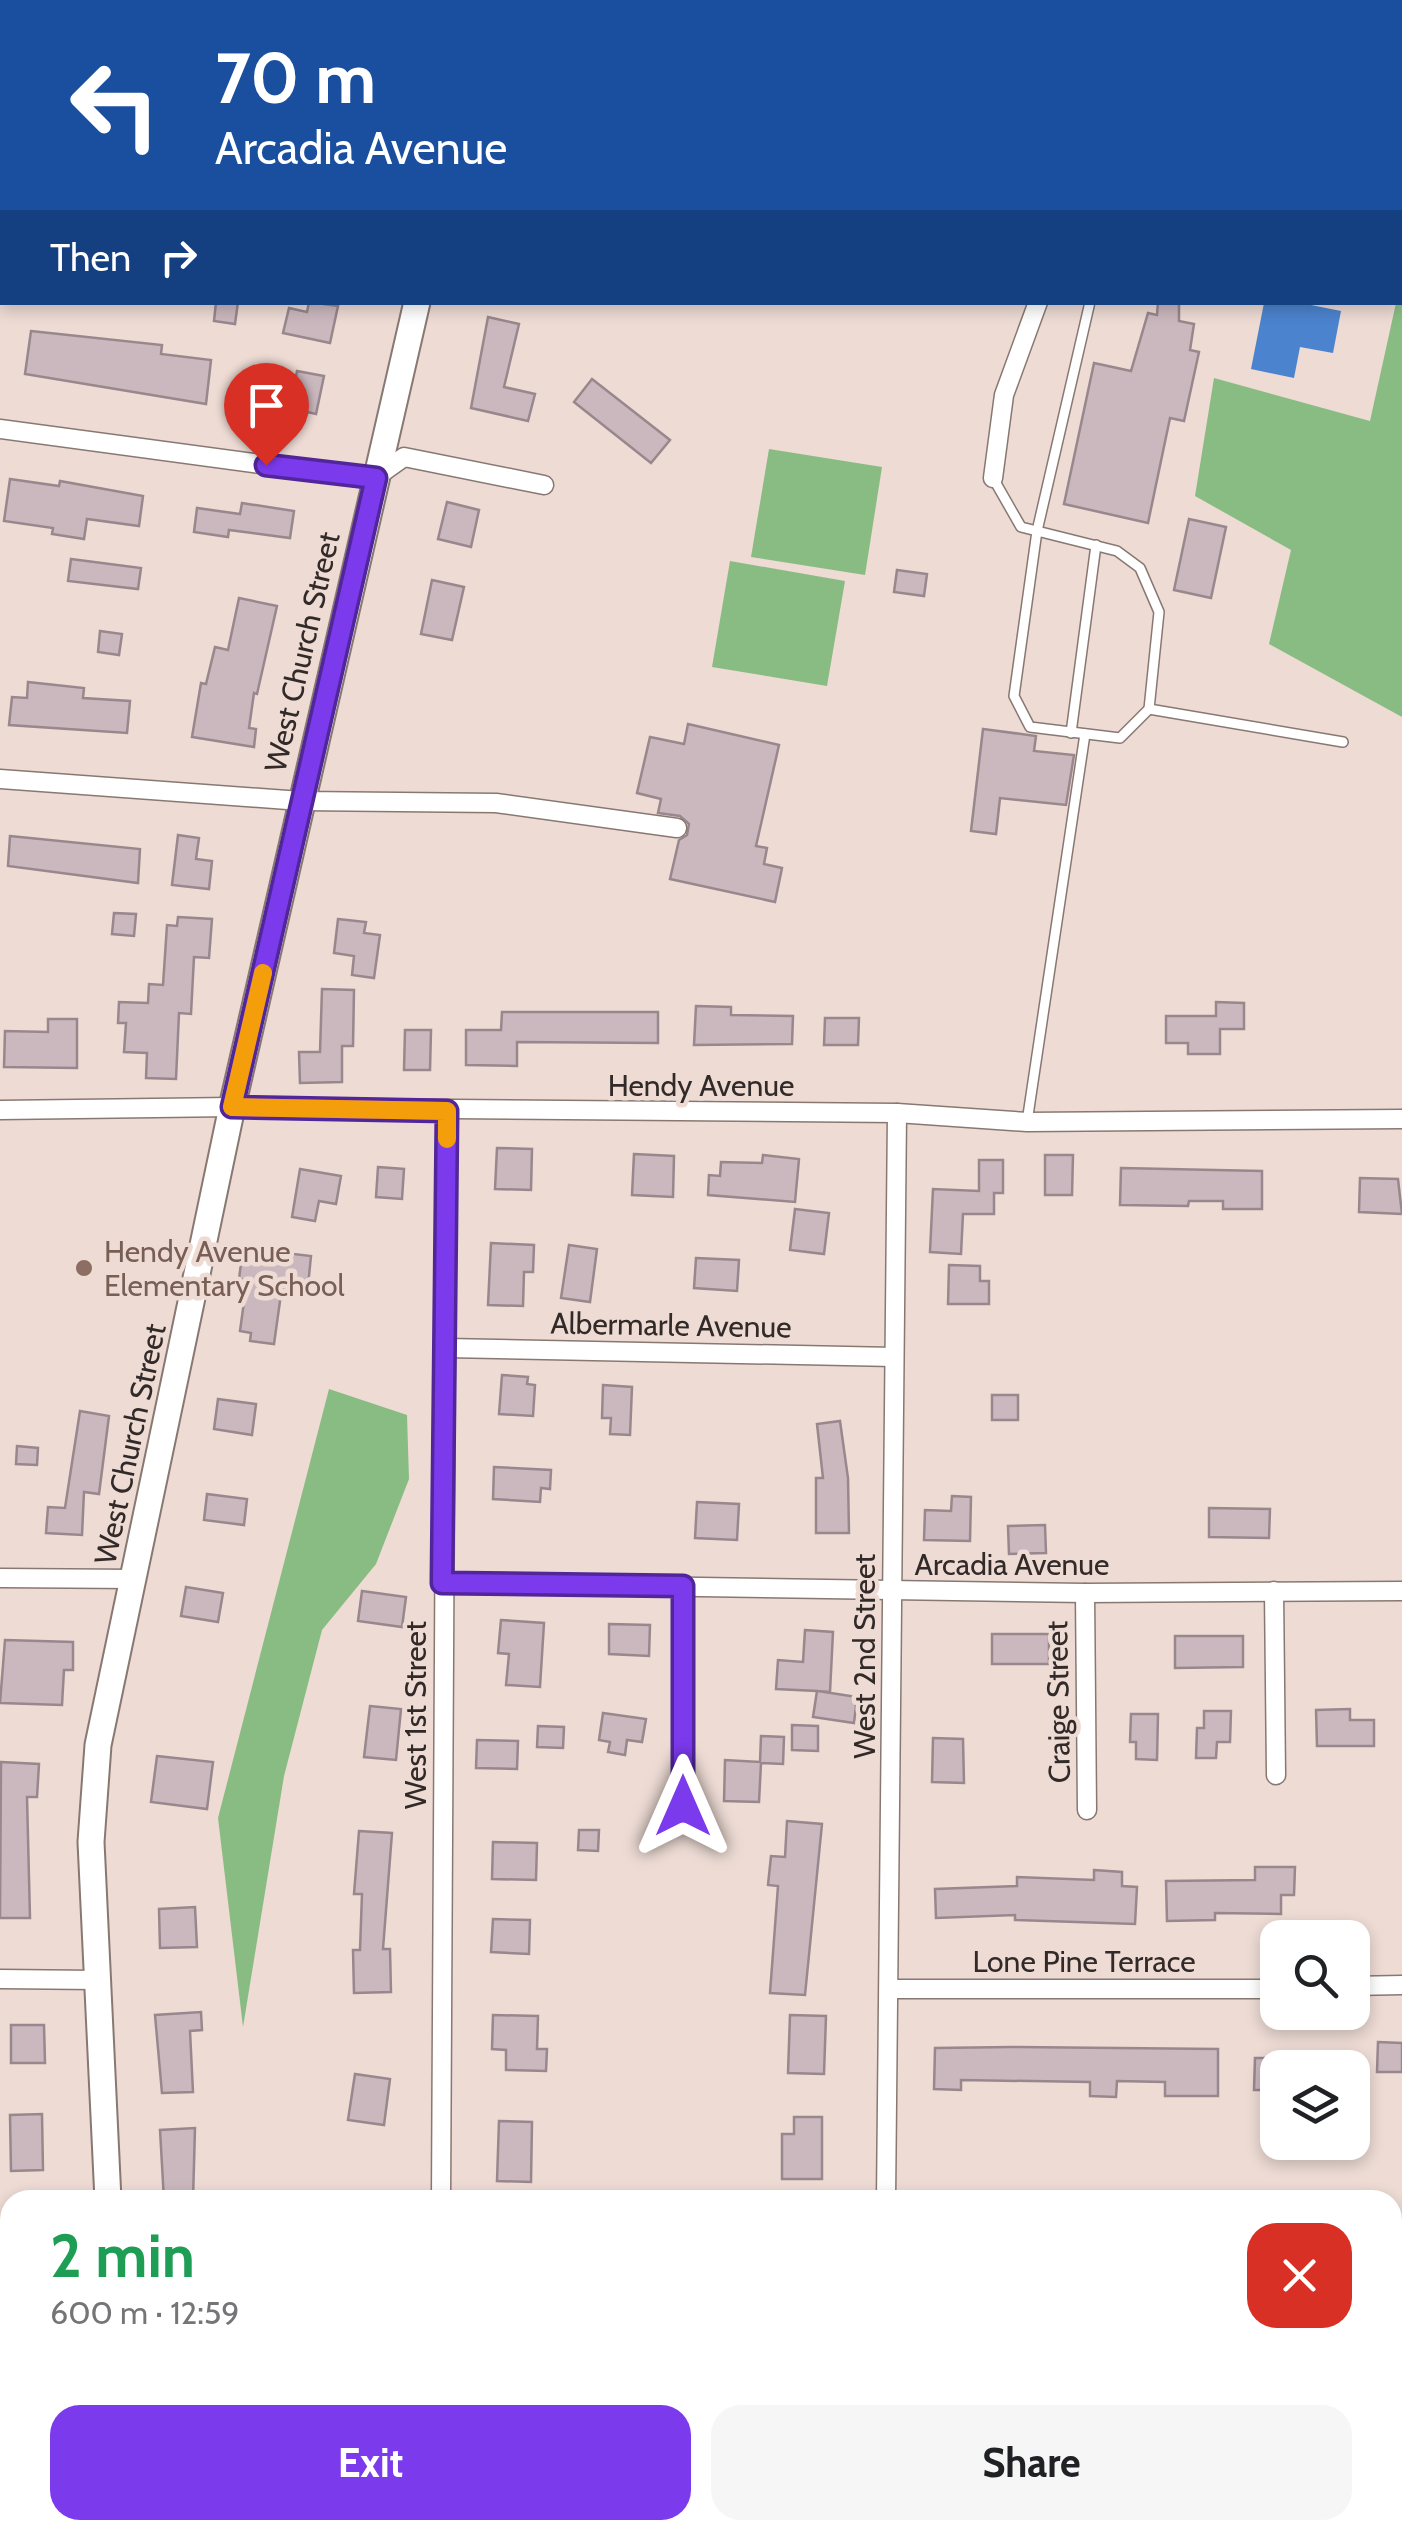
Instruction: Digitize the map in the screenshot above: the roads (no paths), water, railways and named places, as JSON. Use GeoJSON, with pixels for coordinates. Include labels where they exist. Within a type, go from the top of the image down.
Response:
{"type":"FeatureCollection","features":[{"type":"Feature","properties":{"kind":"main road","name":"West Church Street"},"geometry":{"type":"LineString","coordinates":[[108,2190],[91,1842],[98,1745],[136,1579],[232,1107],[417,305]]}},
{"type":"Feature","properties":{"kind":"street"},"geometry":{"type":"LineString","coordinates":[[993,478],[1004,395],[1037,305]]}},
{"type":"Feature","properties":{"kind":"street"},"geometry":{"type":"LineString","coordinates":[[0,428],[376,478],[404,456],[544,485]]}},
{"type":"Feature","properties":{"kind":"street"},"geometry":{"type":"LineString","coordinates":[[0,779],[302,801],[496,804],[677,828]]}},
{"type":"Feature","properties":{"kind":"street","name":"Hendy Avenue"},"geometry":{"type":"LineString","coordinates":[[0,1110],[232,1107],[898,1113],[1027,1122],[1402,1119]]}},
{"type":"Feature","properties":{"kind":"street","name":"West 1st Street"},"geometry":{"type":"LineString","coordinates":[[441,2190],[447,1111]]}},
{"type":"Feature","properties":{"kind":"street","name":"West 2nd Street"},"geometry":{"type":"LineString","coordinates":[[886,2190],[898,1113]]}},
{"type":"Feature","properties":{"kind":"street","name":"Albermarle Avenue"},"geometry":{"type":"LineString","coordinates":[[447,1348],[894,1357]]}},
{"type":"Feature","properties":{"kind":"street"},"geometry":{"type":"LineString","coordinates":[[0,1578],[136,1579]]}},
{"type":"Feature","properties":{"kind":"street","name":"Arcadia Avenue"},"geometry":{"type":"LineString","coordinates":[[442,1583],[1084,1593],[1402,1591]]}},
{"type":"Feature","properties":{"kind":"street"},"geometry":{"type":"LineString","coordinates":[[683,1586],[683,1806]]}},
{"type":"Feature","properties":{"kind":"street"},"geometry":{"type":"LineString","coordinates":[[1274,1591],[1276,1775]]}},
{"type":"Feature","properties":{"kind":"street","name":"Craige Street"},"geometry":{"type":"LineString","coordinates":[[1084,1593],[1087,1810]]}},
{"type":"Feature","properties":{"kind":"street"},"geometry":{"type":"LineString","coordinates":[[0,1979],[97,1980]]}},
{"type":"Feature","properties":{"kind":"street"},"geometry":{"type":"LineString","coordinates":[[1370,1986],[1402,1985]]}},
{"type":"Feature","properties":{"kind":"street","name":"Lone Pine Terrace"},"geometry":{"type":"LineString","coordinates":[[891,1989],[1260,1988]]}},
{"type":"Feature","properties":{"kind":"lane"},"geometry":{"type":"LineString","coordinates":[[993,478],[1021,527],[1037,531],[1096,545],[1118,551],[1140,568],[1159,612],[1149,709],[1120,738],[1030,727],[1014,696],[1037,531],[1089,305]]}},
{"type":"Feature","properties":{"kind":"lane"},"geometry":{"type":"LineString","coordinates":[[1071,733],[1096,545]]}},
{"type":"Feature","properties":{"kind":"lane"},"geometry":{"type":"LineString","coordinates":[[1149,709],[1343,742]]}},
{"type":"Feature","properties":{"kind":"lane"},"geometry":{"type":"LineString","coordinates":[[1027,1122],[1085,734]]}},
{"type":"Feature","properties":{"kind":"water"},"geometry":{"type":"Polygon","coordinates":[[[1264,305],[1311,305],[1341,311],[1333,353],[1300,347],[1294,378],[1251,369],[1264,305]]]}},
{"type":"Feature","properties":{"kind":"place","name":"Hendy Avenue Elementary School"},"geometry":{"type":"Point","coordinates":[84,1268]}}]}
